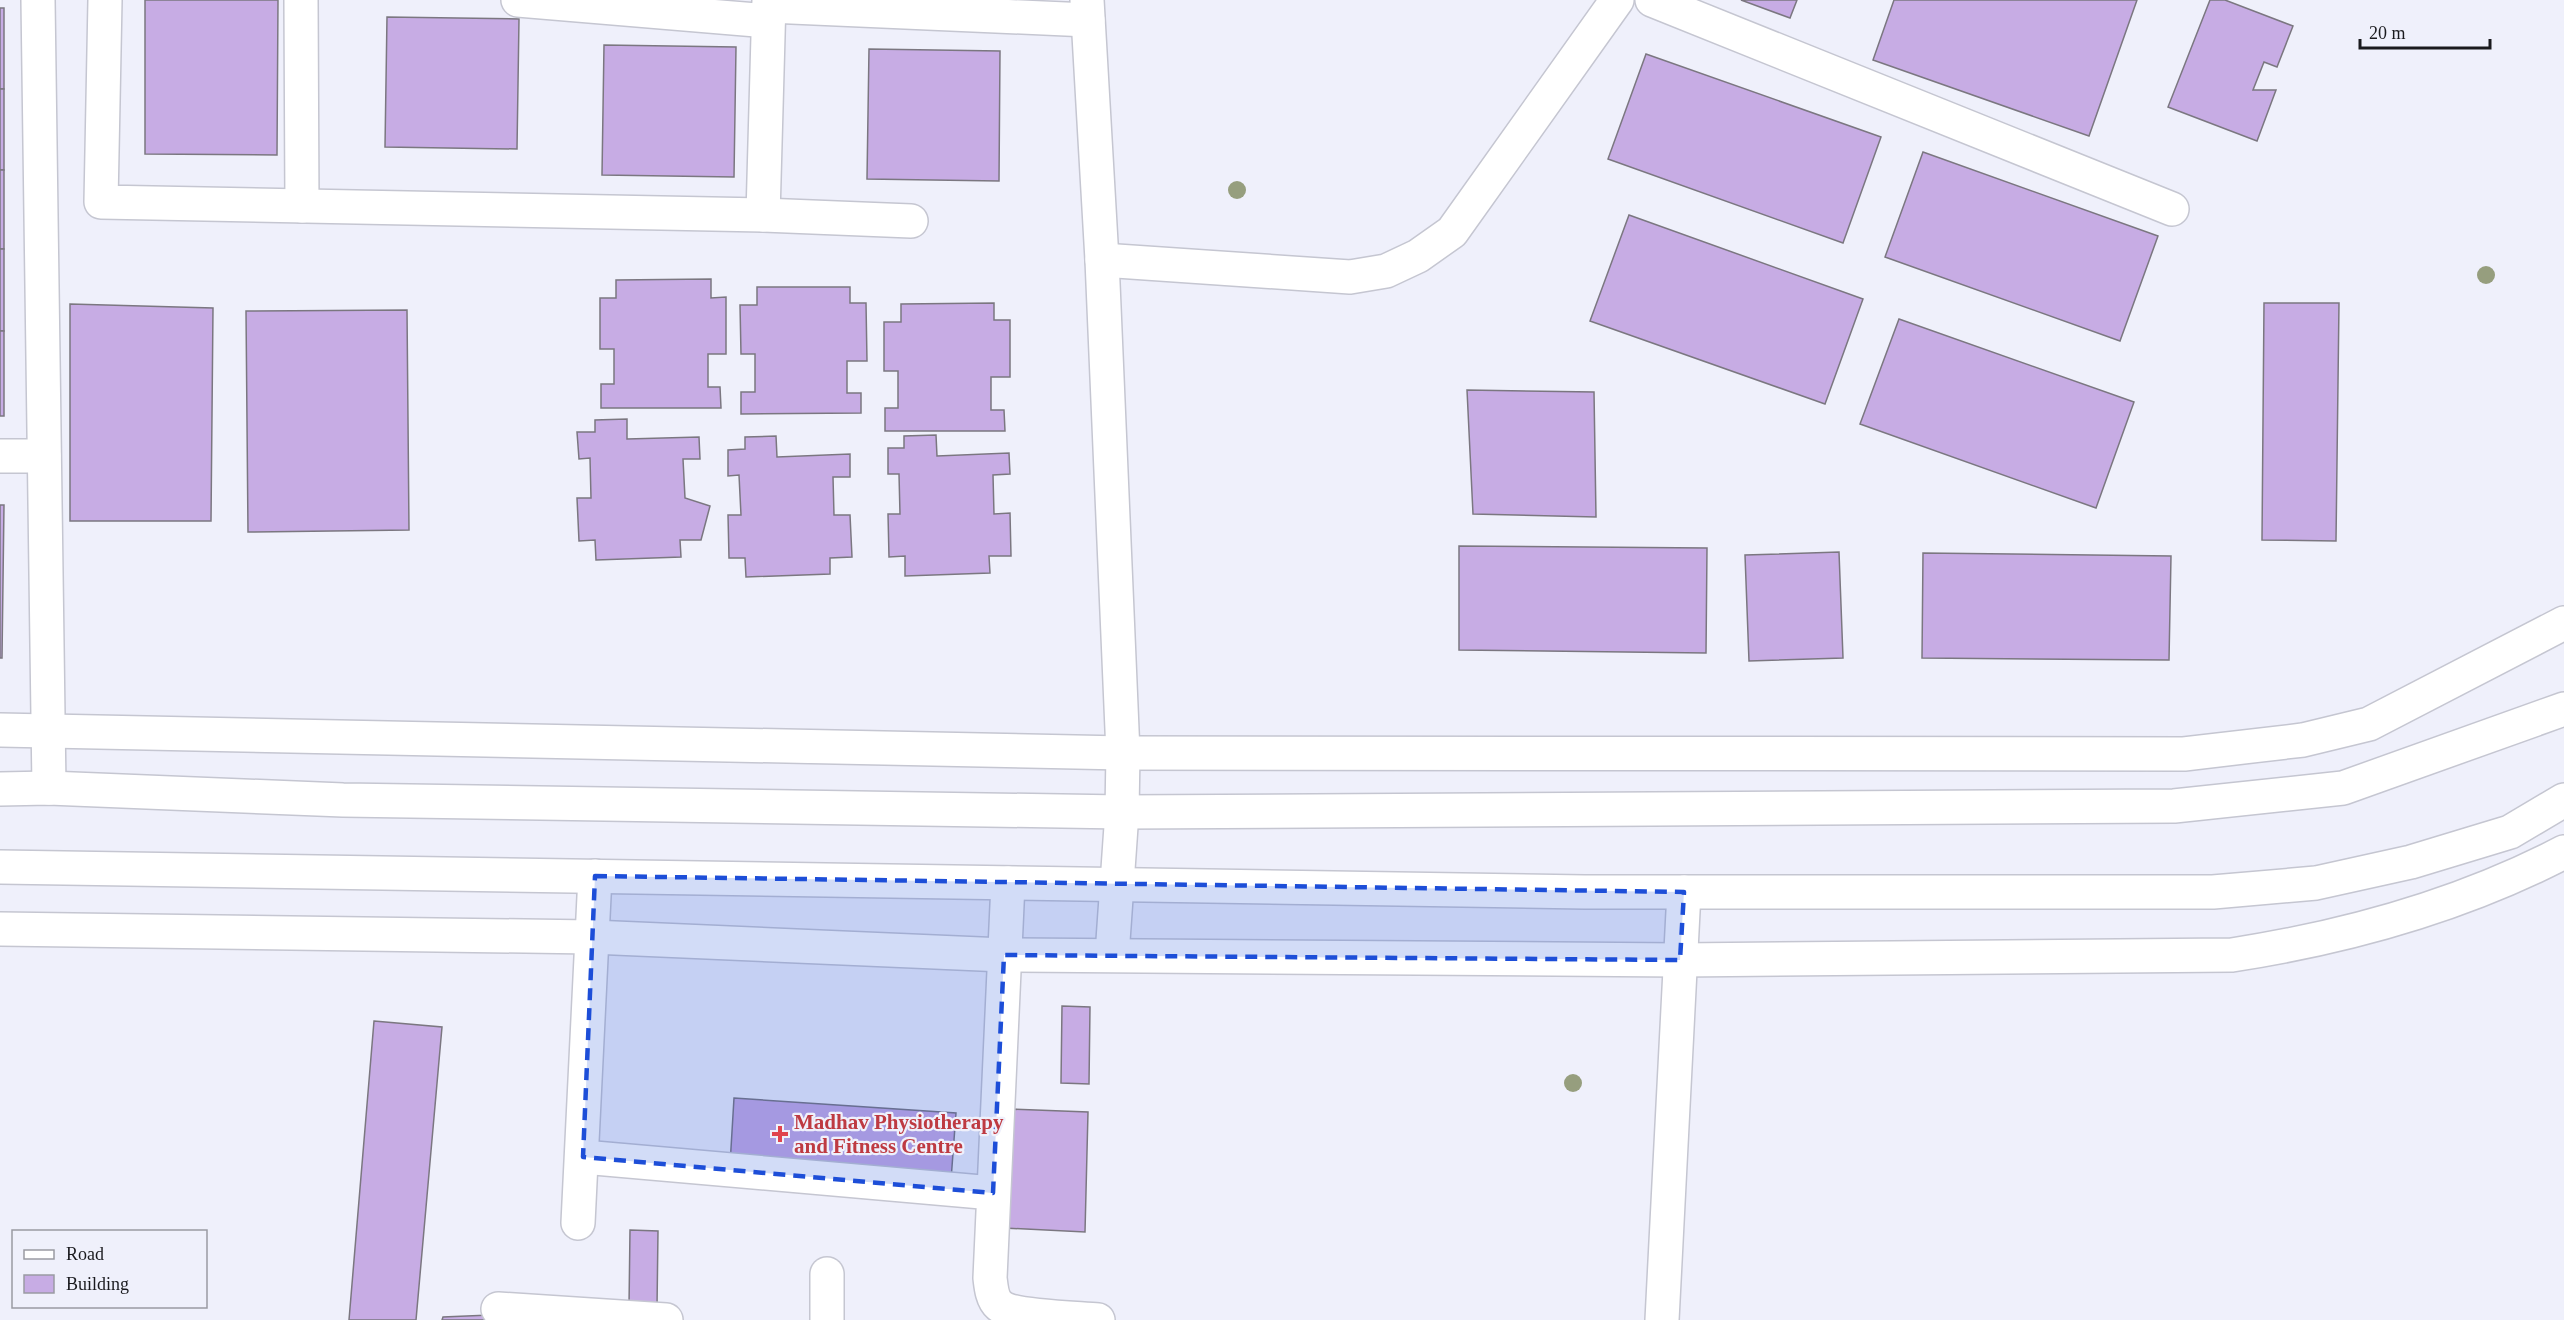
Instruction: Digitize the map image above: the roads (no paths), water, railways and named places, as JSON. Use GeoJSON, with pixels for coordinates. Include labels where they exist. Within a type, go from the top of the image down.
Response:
{"type":"FeatureCollection","features":[{"type":"Feature","properties":{"kind":"street"},"geometry":{"type":"LineString","coordinates":[[38,0],[49,789]]}},
{"type":"Feature","properties":{"kind":"street"},"geometry":{"type":"LineString","coordinates":[[105,0],[101,202],[763,215],[911,221]]}},
{"type":"Feature","properties":{"kind":"street"},"geometry":{"type":"LineString","coordinates":[[301,0],[302,206]]}},
{"type":"Feature","properties":{"kind":"street"},"geometry":{"type":"LineString","coordinates":[[518,0],[964,15],[1088,10],[1102,260],[1123,753],[1122,812],[1115,886],[1112,955]]}},
{"type":"Feature","properties":{"kind":"street"},"geometry":{"type":"LineString","coordinates":[[1102,260],[1350,277],[1386,271],[1418,256],[1452,232],[1617,0]]}},
{"type":"Feature","properties":{"kind":"street"},"geometry":{"type":"LineString","coordinates":[[1652,0],[2172,209]]}},
{"type":"Feature","properties":{"kind":"street"},"geometry":{"type":"LineString","coordinates":[[763,215],[769,9]]}},
{"type":"Feature","properties":{"kind":"street"},"geometry":{"type":"LineString","coordinates":[[0,456],[44,456]]}},
{"type":"Feature","properties":{"kind":"street"},"geometry":{"type":"LineString","coordinates":[[0,730],[1123,753],[2184,754],[2303,740],[2369,724],[2564,624]]}},
{"type":"Feature","properties":{"kind":"street"},"geometry":{"type":"LineString","coordinates":[[0,789],[355,800],[1122,812],[2174,806],[2343,789],[2564,709]]}},
{"type":"Feature","properties":{"kind":"street"},"geometry":{"type":"LineString","coordinates":[[0,867],[1115,886],[1684,892],[2213,892],[2316,883],[2411,862],[2510,832],[2564,800]]}},
{"type":"Feature","properties":{"kind":"street"},"geometry":{"type":"LineString","coordinates":[[0,929],[592,937],[1004,955],[1680,960],[2232,955],[2289,946],[2419,914],[2521,874],[2564,852]]}},
{"type":"Feature","properties":{"kind":"street"},"geometry":{"type":"LineString","coordinates":[[578,1223],[595,876]]}},
{"type":"Feature","properties":{"kind":"street"},"geometry":{"type":"LineString","coordinates":[[1008,883],[993,1193],[990,1278],[992,1292],[998,1305],[1014,1312],[1098,1320]]}},
{"type":"Feature","properties":{"kind":"street"},"geometry":{"type":"LineString","coordinates":[[1662,1320],[1684,892]]}},
{"type":"Feature","properties":{"kind":"street"},"geometry":{"type":"LineString","coordinates":[[583,1156],[993,1193]]}},
{"type":"Feature","properties":{"kind":"street"},"geometry":{"type":"LineString","coordinates":[[827,1274],[827,1320]]}},
{"type":"Feature","properties":{"kind":"street"},"geometry":{"type":"LineString","coordinates":[[498,1309],[666,1320]]}},
{"type":"Feature","properties":{"kind":"place","name":"Madhav Physiotherapy and Fitness Centre"},"geometry":{"type":"Point","coordinates":[780,1134]}}]}
